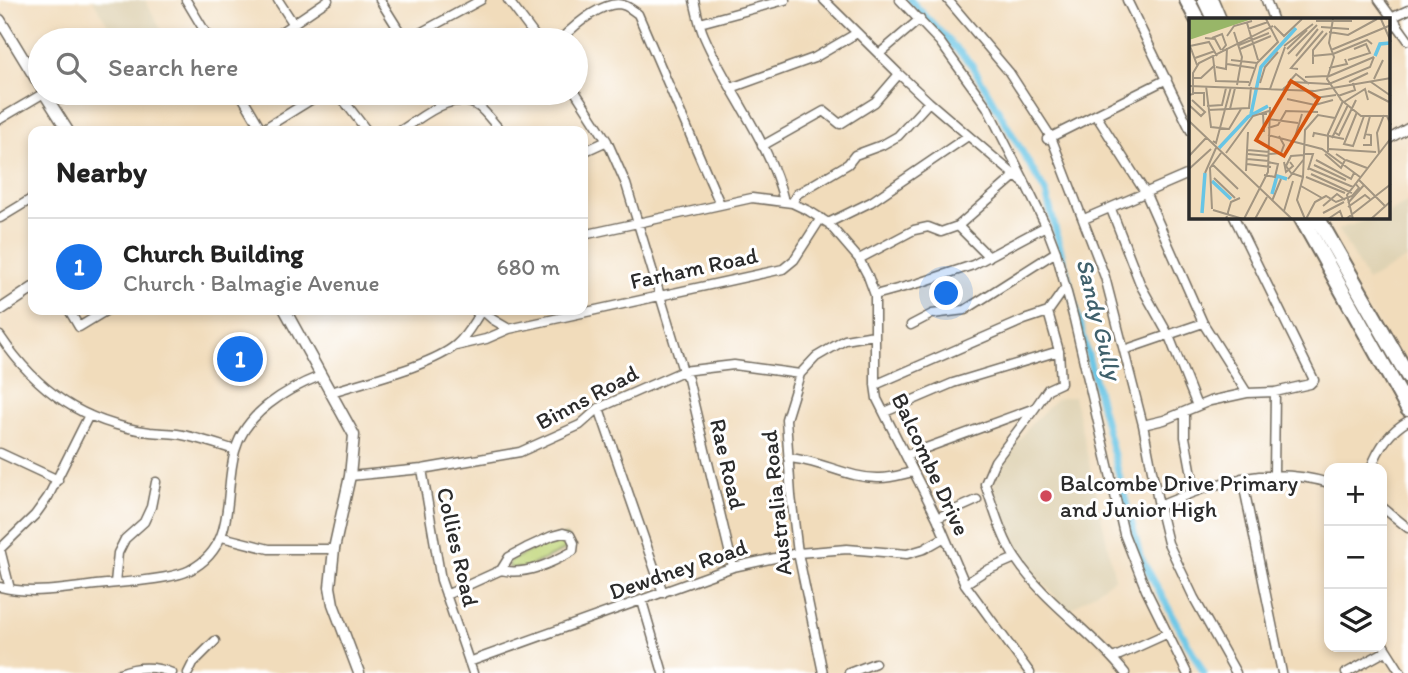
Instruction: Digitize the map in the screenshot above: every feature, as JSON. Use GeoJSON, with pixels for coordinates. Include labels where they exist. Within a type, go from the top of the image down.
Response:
{"type":"FeatureCollection","features":[{"type":"Feature","properties":{"kind":"highway"},"geometry":{"type":"LineString","coordinates":[[1187,0],[1196,18]]}},
{"type":"Feature","properties":{"kind":"highway"},"geometry":{"type":"LineString","coordinates":[[1205,0],[1214,18]]}},
{"type":"Feature","properties":{"kind":"highway"},"geometry":{"type":"LineString","coordinates":[[1302,219],[1408,409]]}},
{"type":"Feature","properties":{"kind":"highway"},"geometry":{"type":"LineString","coordinates":[[1318,219],[1408,376]]}},
{"type":"Feature","properties":{"kind":"street"},"geometry":{"type":"LineString","coordinates":[[186,0],[203,28]]}},
{"type":"Feature","properties":{"kind":"street"},"geometry":{"type":"LineString","coordinates":[[278,0],[293,23]]}},
{"type":"Feature","properties":{"kind":"street"},"geometry":{"type":"LineString","coordinates":[[286,28],[328,0]]}},
{"type":"Feature","properties":{"kind":"street"},"geometry":{"type":"LineString","coordinates":[[380,0],[398,28]]}},
{"type":"Feature","properties":{"kind":"street"},"geometry":{"type":"LineString","coordinates":[[428,28],[481,0]]}},
{"type":"Feature","properties":{"kind":"street"},"geometry":{"type":"LineString","coordinates":[[508,0],[529,28]]}},
{"type":"Feature","properties":{"kind":"street"},"geometry":{"type":"LineString","coordinates":[[694,0],[703,35],[762,146],[788,202],[848,164],[855,155],[898,136],[929,102]]}},
{"type":"Feature","properties":{"kind":"street"},"geometry":{"type":"LineString","coordinates":[[700,23],[785,0]]}},
{"type":"Feature","properties":{"kind":"street"},"geometry":{"type":"LineString","coordinates":[[824,0],[929,102],[1026,185]]}},
{"type":"Feature","properties":{"kind":"street"},"geometry":{"type":"LineString","coordinates":[[900,0],[940,42],[987,107],[1046,226],[1074,319],[1124,534],[1146,590],[1186,673]]}},
{"type":"Feature","properties":{"kind":"street"},"geometry":{"type":"LineString","coordinates":[[948,0],[1009,72],[1049,138],[1084,219],[1104,277],[1124,350],[1143,425],[1159,506],[1178,567],[1236,673]]}},
{"type":"Feature","properties":{"kind":"street"},"geometry":{"type":"LineString","coordinates":[[1126,0],[1189,121]]}},
{"type":"Feature","properties":{"kind":"street"},"geometry":{"type":"LineString","coordinates":[[1214,0],[1222,18]]}},
{"type":"Feature","properties":{"kind":"street"},"geometry":{"type":"LineString","coordinates":[[1266,0],[1273,18]]}},
{"type":"Feature","properties":{"kind":"street"},"geometry":{"type":"LineString","coordinates":[[1379,0],[1408,40]]}},
{"type":"Feature","properties":{"kind":"street"},"geometry":{"type":"LineString","coordinates":[[573,28],[604,8],[617,4],[627,6],[638,14],[720,204]]}},
{"type":"Feature","properties":{"kind":"street"},"geometry":{"type":"LineString","coordinates":[[1390,27],[1394,20],[1408,10]]}},
{"type":"Feature","properties":{"kind":"street"},"geometry":{"type":"LineString","coordinates":[[880,54],[920,19]]}},
{"type":"Feature","properties":{"kind":"street"},"geometry":{"type":"LineString","coordinates":[[1,23],[28,67]]}},
{"type":"Feature","properties":{"kind":"street"},"geometry":{"type":"LineString","coordinates":[[731,88],[814,58],[857,33]]}},
{"type":"Feature","properties":{"kind":"street"},"geometry":{"type":"LineString","coordinates":[[762,146],[824,111],[840,124],[876,102],[900,75]]}},
{"type":"Feature","properties":{"kind":"street"},"geometry":{"type":"LineString","coordinates":[[1049,138],[1167,79]]}},
{"type":"Feature","properties":{"kind":"street"},"geometry":{"type":"LineString","coordinates":[[0,119],[28,102]]}},
{"type":"Feature","properties":{"kind":"street"},"geometry":{"type":"LineString","coordinates":[[52,105],[65,126]]}},
{"type":"Feature","properties":{"kind":"street"},"geometry":{"type":"LineString","coordinates":[[247,105],[258,126]]}},
{"type":"Feature","properties":{"kind":"street"},"geometry":{"type":"LineString","coordinates":[[269,126],[303,105]]}},
{"type":"Feature","properties":{"kind":"street"},"geometry":{"type":"LineString","coordinates":[[347,105],[363,126]]}},
{"type":"Feature","properties":{"kind":"street"},"geometry":{"type":"LineString","coordinates":[[408,126],[443,105]]}},
{"type":"Feature","properties":{"kind":"street"},"geometry":{"type":"LineString","coordinates":[[475,105],[496,126]]}},
{"type":"Feature","properties":{"kind":"street","name":"Rae Road"},"geometry":{"type":"LineString","coordinates":[[584,105],[607,141],[626,184],[639,224],[683,371],[688,379],[733,567]]}},
{"type":"Feature","properties":{"kind":"street"},"geometry":{"type":"LineString","coordinates":[[1096,116],[1145,192],[1203,323],[1247,393]]}},
{"type":"Feature","properties":{"kind":"street"},"geometry":{"type":"LineString","coordinates":[[1390,138],[1408,128]]}},
{"type":"Feature","properties":{"kind":"street"},"geometry":{"type":"LineString","coordinates":[[825,221],[871,202],[968,136]]}},
{"type":"Feature","properties":{"kind":"street"},"geometry":{"type":"LineString","coordinates":[[588,150],[607,141]]}},
{"type":"Feature","properties":{"kind":"street"},"geometry":{"type":"LineString","coordinates":[[1084,219],[1189,174]]}},
{"type":"Feature","properties":{"kind":"street"},"geometry":{"type":"LineString","coordinates":[[859,259],[914,230],[928,228],[941,232],[958,226],[1014,177]]}},
{"type":"Feature","properties":{"kind":"street","name":"Balcombe Drive"},"geometry":{"type":"LineString","coordinates":[[588,234],[752,198],[788,202],[825,221],[859,259],[874,295],[877,399],[937,518],[965,584],[1030,673]]}},
{"type":"Feature","properties":{"kind":"street"},"geometry":{"type":"LineString","coordinates":[[0,218],[28,201]]}},
{"type":"Feature","properties":{"kind":"street"},"geometry":{"type":"LineString","coordinates":[[1111,209],[1141,286],[1169,335],[1197,406]]}},
{"type":"Feature","properties":{"kind":"street"},"geometry":{"type":"LineString","coordinates":[[1143,425],[1185,413],[1210,401],[1247,393],[1275,392],[1310,384],[1314,380],[1235,219]]}},
{"type":"Feature","properties":{"kind":"street","name":"Farham Road"},"geometry":{"type":"LineString","coordinates":[[588,311],[783,269],[794,260],[825,221]]}},
{"type":"Feature","properties":{"kind":"street"},"geometry":{"type":"LineString","coordinates":[[958,226],[989,257]]}},
{"type":"Feature","properties":{"kind":"street"},"geometry":{"type":"LineString","coordinates":[[874,295],[919,284],[974,265],[1046,226]]}},
{"type":"Feature","properties":{"kind":"street"},"geometry":{"type":"LineString","coordinates":[[911,325],[932,314],[965,310],[1056,252]]}},
{"type":"Feature","properties":{"kind":"street"},"geometry":{"type":"LineString","coordinates":[[875,385],[1048,312],[1065,288]]}},
{"type":"Feature","properties":{"kind":"street"},"geometry":{"type":"LineString","coordinates":[[0,310],[28,291]]}},
{"type":"Feature","properties":{"kind":"street"},"geometry":{"type":"LineString","coordinates":[[1048,312],[1059,351],[1061,383],[1048,389],[995,461],[985,484],[1015,558],[1047,596],[1113,658],[1125,673]]}},
{"type":"Feature","properties":{"kind":"street"},"geometry":{"type":"LineString","coordinates":[[72,315],[79,327],[99,315]]}},
{"type":"Feature","properties":{"kind":"street"},"geometry":{"type":"LineString","coordinates":[[288,315],[354,435],[350,476],[334,549],[330,587],[333,604],[359,673]]}},
{"type":"Feature","properties":{"kind":"street"},"geometry":{"type":"LineString","coordinates":[[332,392],[422,364],[456,346],[478,315]]}},
{"type":"Feature","properties":{"kind":"street"},"geometry":{"type":"LineString","coordinates":[[487,315],[509,329]]}},
{"type":"Feature","properties":{"kind":"street","name":"Farham Road"},"geometry":{"type":"LineString","coordinates":[[456,346],[486,339],[509,329],[571,315]]}},
{"type":"Feature","properties":{"kind":"street"},"geometry":{"type":"LineString","coordinates":[[1124,350],[1203,323]]}},
{"type":"Feature","properties":{"kind":"street"},"geometry":{"type":"LineString","coordinates":[[0,335],[32,378],[52,395],[89,415],[139,430],[176,434],[235,450]]}},
{"type":"Feature","properties":{"kind":"street"},"geometry":{"type":"LineString","coordinates":[[800,374],[816,357],[845,340],[874,335]]}},
{"type":"Feature","properties":{"kind":"street"},"geometry":{"type":"LineString","coordinates":[[885,412],[953,383],[1059,351]]}},
{"type":"Feature","properties":{"kind":"street","name":"Binns Road"},"geometry":{"type":"LineString","coordinates":[[350,476],[422,469],[520,452],[580,425],[599,408],[683,371],[734,365],[800,374]]}},
{"type":"Feature","properties":{"kind":"street","name":"Australia Road"},"geometry":{"type":"LineString","coordinates":[[800,374],[786,419],[788,458],[798,553],[822,673]]}},
{"type":"Feature","properties":{"kind":"street"},"geometry":{"type":"LineString","coordinates":[[0,587],[24,591],[115,583],[182,574],[190,570],[210,556],[222,537],[235,450],[245,431],[265,408],[298,385],[320,376]]}},
{"type":"Feature","properties":{"kind":"street"},"geometry":{"type":"LineString","coordinates":[[1274,474],[1275,392]]}},
{"type":"Feature","properties":{"kind":"street"},"geometry":{"type":"LineString","coordinates":[[599,408],[663,593]]}},
{"type":"Feature","properties":{"kind":"street"},"geometry":{"type":"LineString","coordinates":[[907,455],[1035,408]]}},
{"type":"Feature","properties":{"kind":"street"},"geometry":{"type":"LineString","coordinates":[[1185,413],[1185,437],[1195,491]]}},
{"type":"Feature","properties":{"kind":"street"},"geometry":{"type":"LineString","coordinates":[[10,589],[0,550],[2,545],[35,515],[58,480],[89,415]]}},
{"type":"Feature","properties":{"kind":"street"},"geometry":{"type":"LineString","coordinates":[[1373,463],[1395,428],[1408,421]]}},
{"type":"Feature","properties":{"kind":"street"},"geometry":{"type":"LineString","coordinates":[[0,453],[58,480]]}},
{"type":"Feature","properties":{"kind":"street"},"geometry":{"type":"LineString","coordinates":[[788,458],[805,459],[858,476],[880,478],[914,471]]}},
{"type":"Feature","properties":{"kind":"street","name":"Collies Road"},"geometry":{"type":"LineString","coordinates":[[422,469],[441,580],[473,673]]}},
{"type":"Feature","properties":{"kind":"street"},"geometry":{"type":"LineString","coordinates":[[1159,506],[1195,491],[1242,478],[1274,474],[1304,475],[1324,481]]}},
{"type":"Feature","properties":{"kind":"street"},"geometry":{"type":"LineString","coordinates":[[1242,478],[1282,673]]}},
{"type":"Feature","properties":{"kind":"street"},"geometry":{"type":"LineString","coordinates":[[115,583],[118,553],[125,539],[144,522],[151,507],[156,482]]}},
{"type":"Feature","properties":{"kind":"street"},"geometry":{"type":"LineString","coordinates":[[937,518],[977,500]]}},
{"type":"Feature","properties":{"kind":"street"},"geometry":{"type":"LineString","coordinates":[[1387,511],[1408,528]]}},
{"type":"Feature","properties":{"kind":"street"},"geometry":{"type":"LineString","coordinates":[[446,595],[501,570],[509,557],[552,536],[563,533],[570,535],[574,542],[573,551],[560,559],[514,573],[501,570]]}},
{"type":"Feature","properties":{"kind":"street"},"geometry":{"type":"LineString","coordinates":[[222,537],[269,550],[334,549]]}},
{"type":"Feature","properties":{"kind":"street","name":"Dewdney Road"},"geometry":{"type":"LineString","coordinates":[[469,662],[733,567],[798,553],[847,549],[907,554],[924,549],[945,537]]}},
{"type":"Feature","properties":{"kind":"street"},"geometry":{"type":"LineString","coordinates":[[965,584],[985,571],[1015,558]]}},
{"type":"Feature","properties":{"kind":"street"},"geometry":{"type":"LineString","coordinates":[[642,601],[663,673]]}},
{"type":"Feature","properties":{"kind":"street"},"geometry":{"type":"LineString","coordinates":[[1113,658],[1166,634]]}},
{"type":"Feature","properties":{"kind":"street"},"geometry":{"type":"LineString","coordinates":[[188,673],[193,663],[215,641]]}},
{"type":"Feature","properties":{"kind":"street"},"geometry":{"type":"LineString","coordinates":[[1346,673],[1377,652]]}},
{"type":"Feature","properties":{"kind":"street"},"geometry":{"type":"LineString","coordinates":[[1387,652],[1401,673]]}},
{"type":"Feature","properties":{"kind":"street"},"geometry":{"type":"LineString","coordinates":[[849,673],[875,663]]}},
{"type":"Feature","properties":{"kind":"street"},"geometry":{"type":"LineString","coordinates":[[120,673],[133,668],[152,667],[172,673]]}},
{"type":"Feature","properties":{"kind":"shaded area"},"geometry":{"type":"Polygon","coordinates":[[[93,0],[145,0],[160,28],[110,28],[93,0]]]}},
{"type":"Feature","properties":{"kind":"shaded area"},"geometry":{"type":"Polygon","coordinates":[[[1408,202],[1408,258],[1367,281],[1338,229],[1370,219],[1390,219],[1390,212],[1408,202]]]}},
{"type":"Feature","properties":{"kind":"shaded area","name":"Balcombe Drive Primary and Junior High"},"geometry":{"type":"Polygon","coordinates":[[[1074,396],[1115,578],[1068,611],[1024,561],[997,506],[993,486],[999,470],[1029,426],[1056,399],[1074,396]]]}},
{"type":"Feature","properties":{"kind":"green space"},"geometry":{"type":"Polygon","coordinates":[[[560,536],[566,536],[570,542],[567,549],[524,569],[509,568],[509,561],[560,536]]]}},
{"type":"Feature","properties":{"kind":"waterway","name":"Sandy Gully"},"geometry":{"type":"LineString","coordinates":[[910,0],[972,65],[1046,193],[1140,556],[1204,673]]}},
{"type":"Feature","properties":{"kind":"place","name":"Church Building"},"geometry":{"type":"Point","coordinates":[240,359]}},
{"type":"Feature","properties":{"kind":"place","name":"Balcombe Drive Primary and Junior High"},"geometry":{"type":"Point","coordinates":[1046,496]}}]}
